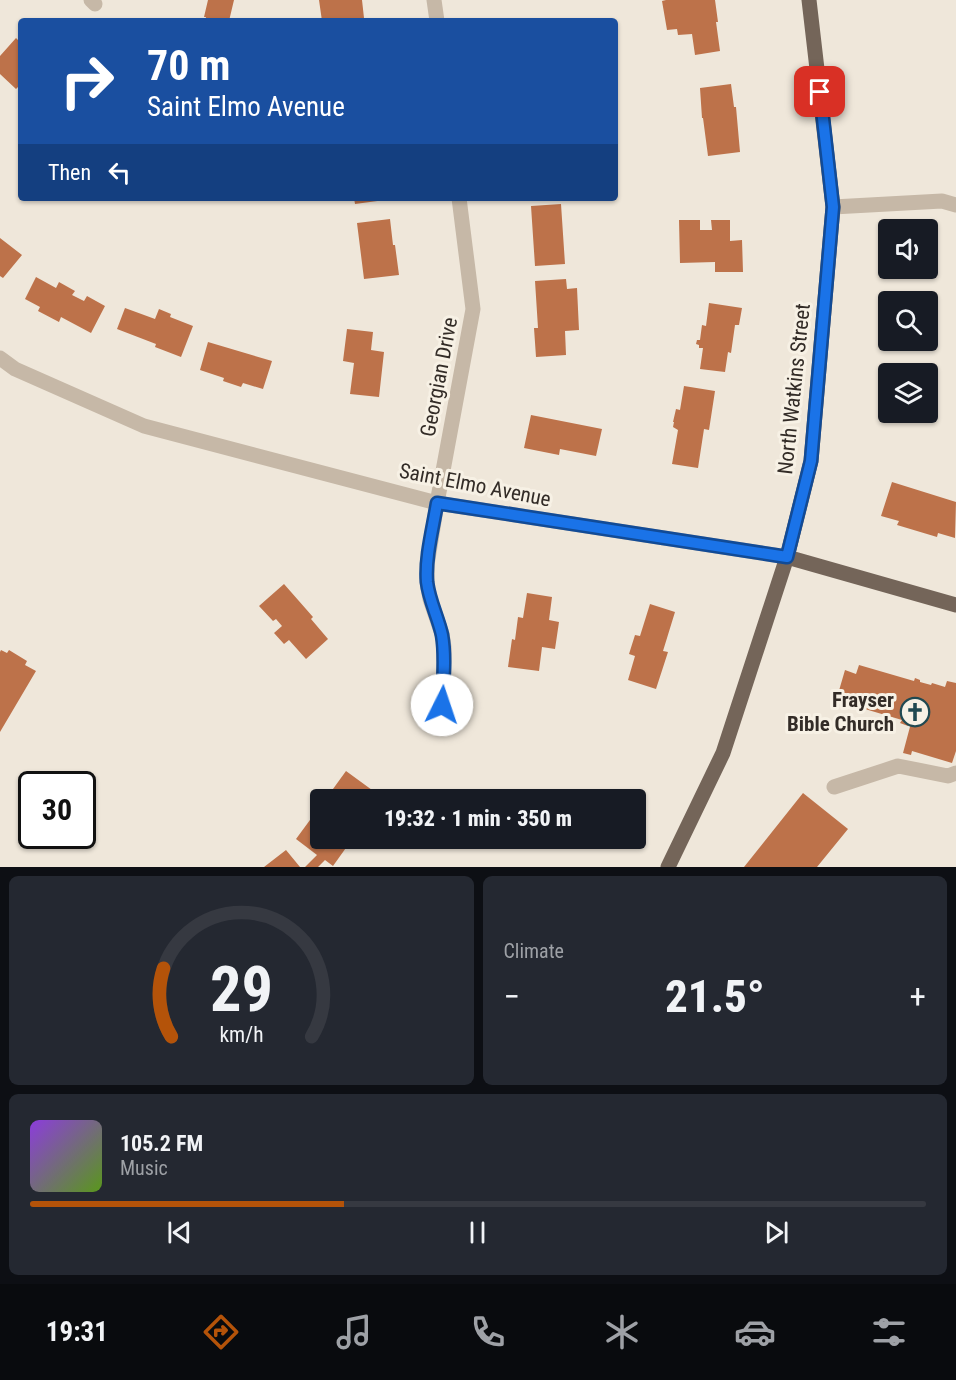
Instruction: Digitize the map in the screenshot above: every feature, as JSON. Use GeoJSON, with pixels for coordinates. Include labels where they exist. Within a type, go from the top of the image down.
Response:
{"type":"FeatureCollection","features":[{"type":"Feature","properties":{"kind":"main road","name":"North Watkins Street"},"geometry":{"type":"LineString","coordinates":[[668,867],[723,753],[787,557],[811,461],[833,207],[809,0]]}},
{"type":"Feature","properties":{"kind":"main road","name":"Saint Elmo Avenue"},"geometry":{"type":"LineString","coordinates":[[787,557],[956,605]]}},
{"type":"Feature","properties":{"kind":"street"},"geometry":{"type":"LineString","coordinates":[[434,0],[437,18]]}},
{"type":"Feature","properties":{"kind":"street","name":"Georgian Drive"},"geometry":{"type":"LineString","coordinates":[[442,705],[444,647],[430,599],[427,566],[473,309],[459,201]]}},
{"type":"Feature","properties":{"kind":"street"},"geometry":{"type":"LineString","coordinates":[[833,207],[942,201],[956,205]]}},
{"type":"Feature","properties":{"kind":"street","name":"Saint Elmo Avenue"},"geometry":{"type":"LineString","coordinates":[[0,358],[15,369],[144,426],[437,503],[787,557]]}},
{"type":"Feature","properties":{"kind":"street"},"geometry":{"type":"LineString","coordinates":[[834,788],[898,766],[948,776],[956,773]]}},
{"type":"Feature","properties":{"kind":"building"},"geometry":{"type":"Polygon","coordinates":[[[208,0],[234,0],[230,18],[204,17],[208,0]]]}},
{"type":"Feature","properties":{"kind":"building"},"geometry":{"type":"Polygon","coordinates":[[[319,0],[362,0],[364,18],[322,18],[319,0]]]}},
{"type":"Feature","properties":{"kind":"building"},"geometry":{"type":"Polygon","coordinates":[[[715,0],[720,51],[695,55],[692,34],[678,35],[677,29],[667,30],[662,1],[715,0]]]}},
{"type":"Feature","properties":{"kind":"building"},"geometry":{"type":"Polygon","coordinates":[[[16,38],[18,40],[18,87],[16,89],[0,74],[0,56],[16,38]]]}},
{"type":"Feature","properties":{"kind":"building"},"geometry":{"type":"Polygon","coordinates":[[[731,84],[734,107],[736,107],[740,152],[708,156],[700,88],[731,84]]]}},
{"type":"Feature","properties":{"kind":"building"},"geometry":{"type":"Polygon","coordinates":[[[354,201],[378,201],[355,204],[354,201]]]}},
{"type":"Feature","properties":{"kind":"building"},"geometry":{"type":"Polygon","coordinates":[[[561,204],[565,264],[535,266],[531,206],[561,204]]]}},
{"type":"Feature","properties":{"kind":"building"},"geometry":{"type":"Polygon","coordinates":[[[390,219],[399,275],[364,279],[357,223],[390,219]]]}},
{"type":"Feature","properties":{"kind":"building"},"geometry":{"type":"Polygon","coordinates":[[[679,220],[700,220],[700,230],[712,230],[711,220],[730,220],[730,241],[742,240],[743,272],[715,272],[715,262],[680,263],[679,220]]]}},
{"type":"Feature","properties":{"kind":"building"},"geometry":{"type":"Polygon","coordinates":[[[0,238],[22,255],[3,278],[0,276],[0,238]]]}},
{"type":"Feature","properties":{"kind":"building"},"geometry":{"type":"Polygon","coordinates":[[[36,277],[56,288],[59,282],[75,291],[72,295],[84,301],[87,296],[105,306],[91,333],[61,317],[59,322],[38,311],[40,307],[25,299],[36,277]]]}},
{"type":"Feature","properties":{"kind":"building"},"geometry":{"type":"Polygon","coordinates":[[[566,279],[567,289],[577,288],[579,330],[565,331],[566,355],[536,357],[534,328],[538,328],[535,281],[566,279]]]}},
{"type":"Feature","properties":{"kind":"building"},"geometry":{"type":"Polygon","coordinates":[[[709,303],[742,308],[739,325],[735,325],[731,353],[728,352],[725,372],[700,369],[703,348],[699,348],[696,344],[697,340],[700,340],[702,325],[706,326],[709,303]]]}},
{"type":"Feature","properties":{"kind":"building"},"geometry":{"type":"Polygon","coordinates":[[[125,308],[155,319],[159,309],[171,314],[170,317],[193,326],[181,357],[155,347],[156,344],[117,329],[125,308]]]}},
{"type":"Feature","properties":{"kind":"building"},"geometry":{"type":"Polygon","coordinates":[[[347,329],[373,332],[371,350],[384,352],[379,397],[350,394],[354,363],[343,361],[347,329]]]}},
{"type":"Feature","properties":{"kind":"building"},"geometry":{"type":"Polygon","coordinates":[[[208,342],[272,361],[263,389],[243,383],[241,387],[223,381],[224,378],[200,370],[208,342]]]}},
{"type":"Feature","properties":{"kind":"building"},"geometry":{"type":"Polygon","coordinates":[[[684,386],[715,391],[709,430],[704,429],[698,468],[672,464],[678,430],[673,427],[673,422],[676,409],[680,410],[684,386]]]}},
{"type":"Feature","properties":{"kind":"building"},"geometry":{"type":"Polygon","coordinates":[[[531,415],[602,429],[596,456],[560,449],[559,455],[524,448],[531,415]]]}},
{"type":"Feature","properties":{"kind":"building"},"geometry":{"type":"Polygon","coordinates":[[[892,482],[956,502],[955,538],[938,533],[937,537],[897,525],[899,521],[881,516],[892,482]]]}},
{"type":"Feature","properties":{"kind":"building"},"geometry":{"type":"Polygon","coordinates":[[[284,584],[313,617],[311,619],[328,639],[306,659],[289,640],[284,644],[274,633],[282,626],[276,619],[273,621],[259,606],[284,584]]]}},
{"type":"Feature","properties":{"kind":"building"},"geometry":{"type":"Polygon","coordinates":[[[527,593],[552,597],[549,620],[559,622],[555,649],[542,647],[539,671],[508,667],[512,639],[515,640],[518,617],[523,618],[527,593]]]}},
{"type":"Feature","properties":{"kind":"building"},"geometry":{"type":"Polygon","coordinates":[[[650,604],[675,612],[663,651],[668,652],[656,689],[628,680],[635,656],[629,654],[635,635],[640,636],[650,604]]]}},
{"type":"Feature","properties":{"kind":"building"},"geometry":{"type":"Polygon","coordinates":[[[1,650],[7,653],[9,650],[27,661],[25,665],[36,671],[0,732],[0,652],[1,650]]]}},
{"type":"Feature","properties":{"kind":"building","name":"Frayser Bible Church"},"geometry":{"type":"Polygon","coordinates":[[[859,665],[914,681],[915,678],[931,685],[932,683],[945,687],[947,681],[956,683],[956,751],[952,763],[912,751],[911,755],[903,753],[911,723],[909,722],[908,726],[900,723],[902,720],[848,704],[850,697],[838,694],[845,670],[856,674],[859,665]]]}},
{"type":"Feature","properties":{"kind":"building"},"geometry":{"type":"Polygon","coordinates":[[[346,771],[371,789],[333,789],[346,771]]]}},
{"type":"Feature","properties":{"kind":"building"},"geometry":{"type":"Polygon","coordinates":[[[803,793],[848,829],[817,867],[744,867],[803,793]]]}},
{"type":"Feature","properties":{"kind":"building"},"geometry":{"type":"Polygon","coordinates":[[[310,820],[310,849],[345,849],[333,866],[325,860],[318,867],[305,867],[317,855],[296,839],[310,820]]]}},
{"type":"Feature","properties":{"kind":"building"},"geometry":{"type":"Polygon","coordinates":[[[286,850],[300,867],[264,867],[286,850]]]}},
{"type":"Feature","properties":{"kind":"place","name":"Frayser Bible Church"},"geometry":{"type":"Point","coordinates":[915,712]}},
{"type":"Feature","properties":{"kind":"route"},"geometry":{"type":"LineString","coordinates":[[442,705],[444,647],[427,582],[427,566],[437,503],[787,557],[811,461],[833,207],[820,92]]}}]}
